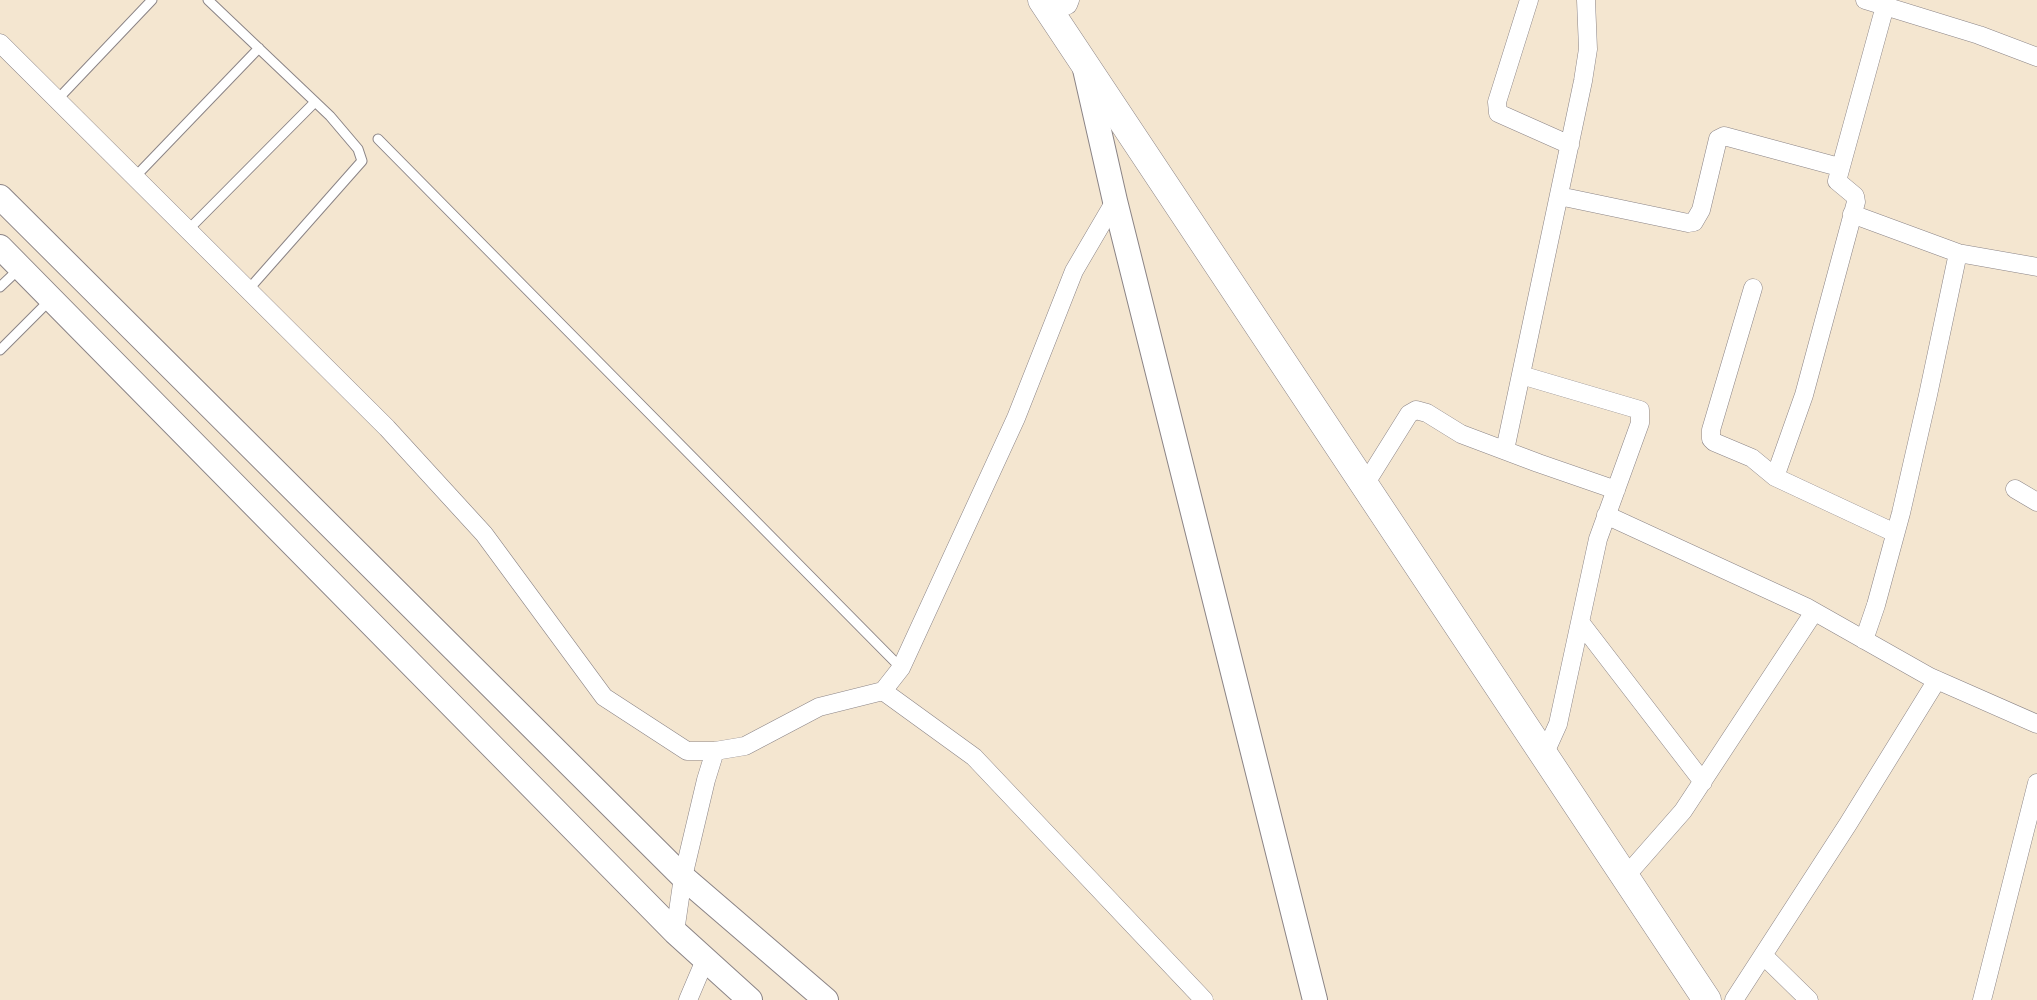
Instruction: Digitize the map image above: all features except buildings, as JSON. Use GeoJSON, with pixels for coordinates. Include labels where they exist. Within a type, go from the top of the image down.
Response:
{"type":"FeatureCollection","features":[{"type":"Feature","properties":{"kind":"main road"},"geometry":{"type":"LineString","coordinates":[[1054,4],[1083,63],[1707,1000]]}},
{"type":"Feature","properties":{"kind":"street"},"geometry":{"type":"LineString","coordinates":[[1529,0],[1497,102],[1498,113],[1570,145]]}},
{"type":"Feature","properties":{"kind":"street"},"geometry":{"type":"LineString","coordinates":[[1504,450],[1570,145],[1588,49],[1586,0]]}},
{"type":"Feature","properties":{"kind":"street"},"geometry":{"type":"LineString","coordinates":[[1865,0],[1979,35],[2037,57]]}},
{"type":"Feature","properties":{"kind":"street"},"geometry":{"type":"LineString","coordinates":[[1774,477],[1804,395],[1856,202],[1855,196],[1837,181],[1885,6]]}},
{"type":"Feature","properties":{"kind":"street"},"geometry":{"type":"LineString","coordinates":[[0,43],[387,428],[484,534],[604,697],[687,751],[715,751],[745,746],[819,707],[883,691],[901,668],[1016,418],[1074,271],[1115,201]]}},
{"type":"Feature","properties":{"kind":"street"},"geometry":{"type":"LineString","coordinates":[[1083,63],[1115,201],[1315,1000]]}},
{"type":"Feature","properties":{"kind":"street"},"geometry":{"type":"LineString","coordinates":[[1559,196],[1688,223],[1694,222],[1701,210],[1718,139],[1724,136],[1840,167]]}},
{"type":"Feature","properties":{"kind":"street"},"geometry":{"type":"LineString","coordinates":[[0,196],[683,877],[826,1000]]}},
{"type":"Feature","properties":{"kind":"street"},"geometry":{"type":"LineString","coordinates":[[1852,214],[1958,253],[2037,266]]}},
{"type":"Feature","properties":{"kind":"street"},"geometry":{"type":"LineString","coordinates":[[38,234],[11,257],[674,932],[750,1000]]}},
{"type":"Feature","properties":{"kind":"street"},"geometry":{"type":"LineString","coordinates":[[1864,640],[1876,605],[1895,533],[1928,395],[1958,253]]}},
{"type":"Feature","properties":{"kind":"street"},"geometry":{"type":"LineString","coordinates":[[49,297],[73,270]]}},
{"type":"Feature","properties":{"kind":"street"},"geometry":{"type":"LineString","coordinates":[[1753,288],[1711,430],[1711,439],[1752,458],[1774,477],[1895,533]]}},
{"type":"Feature","properties":{"kind":"street"},"geometry":{"type":"LineString","coordinates":[[1520,375],[1640,410],[1640,423],[1598,538],[1558,724],[1544,756]]}},
{"type":"Feature","properties":{"kind":"street"},"geometry":{"type":"LineString","coordinates":[[1364,486],[1409,414],[1416,410],[1427,413],[1461,434],[1616,490]]}},
{"type":"Feature","properties":{"kind":"street"},"geometry":{"type":"LineString","coordinates":[[209,459],[239,435]]}},
{"type":"Feature","properties":{"kind":"street"},"geometry":{"type":"LineString","coordinates":[[2015,489],[2037,502]]}},
{"type":"Feature","properties":{"kind":"street"},"geometry":{"type":"LineString","coordinates":[[1606,515],[1814,612],[1937,680],[2037,724]]}},
{"type":"Feature","properties":{"kind":"street"},"geometry":{"type":"LineString","coordinates":[[1625,877],[1684,811],[1814,612]]}},
{"type":"Feature","properties":{"kind":"street"},"geometry":{"type":"LineString","coordinates":[[1580,622],[1703,782]]}},
{"type":"Feature","properties":{"kind":"street"},"geometry":{"type":"LineString","coordinates":[[1734,1000],[1848,824],[1937,680]]}},
{"type":"Feature","properties":{"kind":"street"},"geometry":{"type":"LineString","coordinates":[[883,691],[974,757],[1204,1000]]}},
{"type":"Feature","properties":{"kind":"street"},"geometry":{"type":"LineString","coordinates":[[674,932],[683,877],[704,788],[715,751]]}},
{"type":"Feature","properties":{"kind":"street"},"geometry":{"type":"LineString","coordinates":[[1982,1000],[2037,783]]}},
{"type":"Feature","properties":{"kind":"street"},"geometry":{"type":"LineString","coordinates":[[1763,955],[1809,1000]]}},
{"type":"Feature","properties":{"kind":"street"},"geometry":{"type":"LineString","coordinates":[[688,1000],[705,960]]}},
{"type":"Feature","properties":{"kind":"lane"},"geometry":{"type":"LineString","coordinates":[[57,100],[152,0]]}},
{"type":"Feature","properties":{"kind":"lane"},"geometry":{"type":"LineString","coordinates":[[208,0],[330,116],[358,149],[362,161],[248,290]]}},
{"type":"Feature","properties":{"kind":"lane"},"geometry":{"type":"LineString","coordinates":[[135,177],[259,48]]}},
{"type":"Feature","properties":{"kind":"lane"},"geometry":{"type":"LineString","coordinates":[[188,230],[315,102]]}},
{"type":"Feature","properties":{"kind":"lane"},"geometry":{"type":"LineString","coordinates":[[378,139],[901,668]]}},
{"type":"Feature","properties":{"kind":"lane"},"geometry":{"type":"LineString","coordinates":[[0,287],[11,257]]}},
{"type":"Feature","properties":{"kind":"lane"},"geometry":{"type":"LineString","coordinates":[[0,350],[49,297]]}}]}
